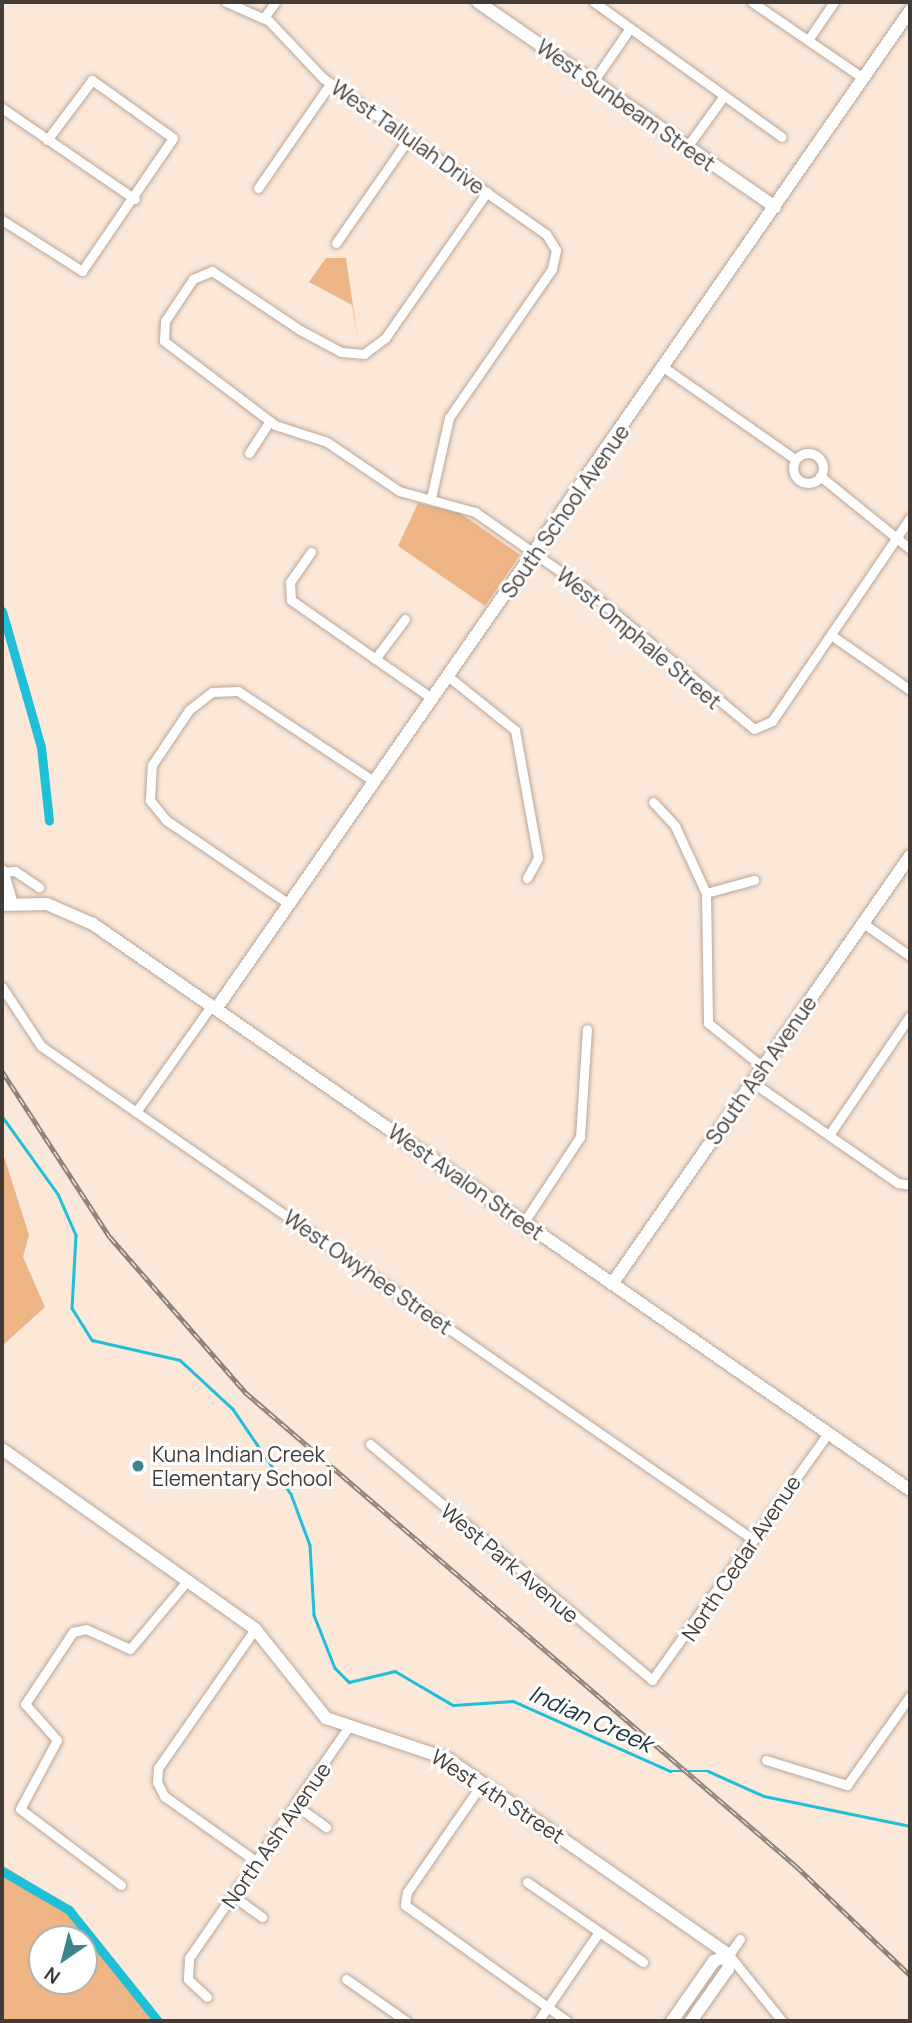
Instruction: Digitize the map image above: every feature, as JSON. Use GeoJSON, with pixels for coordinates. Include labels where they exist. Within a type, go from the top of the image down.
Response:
{"type":"FeatureCollection","features":[{"type":"Feature","properties":{"kind":"main road","name":"West Sunbeam Street"},"geometry":{"type":"LineString","coordinates":[[478,2],[775,207]]}},
{"type":"Feature","properties":{"kind":"main road","name":"South School Avenue"},"geometry":{"type":"LineString","coordinates":[[214,1007],[666,369],[910,11]]}},
{"type":"Feature","properties":{"kind":"main road","name":"South Ash Avenue"},"geometry":{"type":"LineString","coordinates":[[612,1283],[910,856]]}},
{"type":"Feature","properties":{"kind":"main road"},"geometry":{"type":"LineString","coordinates":[[2,871],[7,904]]}},
{"type":"Feature","properties":{"kind":"main road","name":"West Avalon Street"},"geometry":{"type":"LineString","coordinates":[[7,904],[71,911],[214,1007],[910,1490]]}},
{"type":"Feature","properties":{"kind":"main road","name":"West 4th Street"},"geometry":{"type":"LineString","coordinates":[[2,1449],[256,1629],[308,1700],[347,1729],[434,1751],[483,1782],[729,1955]]}},
{"type":"Feature","properties":{"kind":"main road"},"geometry":{"type":"LineString","coordinates":[[673,2021],[714,1961],[729,1955],[728,1969],[691,2021]]}},
{"type":"Feature","properties":{"kind":"street","name":"West Tallulah Drive"},"geometry":{"type":"LineString","coordinates":[[226,2],[264,18],[330,84],[546,234],[556,250],[552,269],[449,418],[431,498]]}},
{"type":"Feature","properties":{"kind":"street"},"geometry":{"type":"LineString","coordinates":[[264,18],[275,2]]}},
{"type":"Feature","properties":{"kind":"street"},"geometry":{"type":"LineString","coordinates":[[594,2],[782,137]]}},
{"type":"Feature","properties":{"kind":"street"},"geometry":{"type":"LineString","coordinates":[[752,2],[863,78]]}},
{"type":"Feature","properties":{"kind":"street"},"geometry":{"type":"LineString","coordinates":[[808,40],[834,2]]}},
{"type":"Feature","properties":{"kind":"street"},"geometry":{"type":"LineString","coordinates":[[593,82],[630,28]]}},
{"type":"Feature","properties":{"kind":"street"},"geometry":{"type":"LineString","coordinates":[[2,220],[82,271],[135,199],[173,138],[92,80],[47,140]]}},
{"type":"Feature","properties":{"kind":"street"},"geometry":{"type":"LineString","coordinates":[[258,188],[330,84]]}},
{"type":"Feature","properties":{"kind":"street"},"geometry":{"type":"LineString","coordinates":[[687,146],[723,97]]}},
{"type":"Feature","properties":{"kind":"street"},"geometry":{"type":"LineString","coordinates":[[2,108],[135,199]]}},
{"type":"Feature","properties":{"kind":"street"},"geometry":{"type":"LineString","coordinates":[[336,243],[409,138]]}},
{"type":"Feature","properties":{"kind":"street","name":"West Omphale Street"},"geometry":{"type":"LineString","coordinates":[[487,192],[385,338],[365,354],[341,352],[220,273],[205,272],[193,279],[162,334],[170,348],[270,421],[327,442],[399,491],[475,512],[535,554],[720,706],[762,729],[831,635]]}},
{"type":"Feature","properties":{"kind":"street"},"geometry":{"type":"LineString","coordinates":[[666,369],[795,459],[816,456],[820,477],[910,549]]}},
{"type":"Feature","properties":{"kind":"street"},"geometry":{"type":"LineString","coordinates":[[249,453],[270,421]]}},
{"type":"Feature","properties":{"kind":"street"},"geometry":{"type":"LineString","coordinates":[[795,459],[799,480],[820,477]]}},
{"type":"Feature","properties":{"kind":"street"},"geometry":{"type":"LineString","coordinates":[[910,518],[831,635],[910,690]]}},
{"type":"Feature","properties":{"kind":"street"},"geometry":{"type":"LineString","coordinates":[[310,552],[290,582],[291,600],[433,699]]}},
{"type":"Feature","properties":{"kind":"street"},"geometry":{"type":"LineString","coordinates":[[375,659],[405,618]]}},
{"type":"Feature","properties":{"kind":"street"},"geometry":{"type":"LineString","coordinates":[[449,677],[516,730],[538,858],[527,878]]}},
{"type":"Feature","properties":{"kind":"street"},"geometry":{"type":"LineString","coordinates":[[289,904],[166,820],[147,790],[157,755],[197,700],[212,692],[250,696],[375,782]]}},
{"type":"Feature","properties":{"kind":"street"},"geometry":{"type":"LineString","coordinates":[[653,802],[675,826],[706,893],[708,1023],[763,1067]]}},
{"type":"Feature","properties":{"kind":"street"},"geometry":{"type":"LineString","coordinates":[[2,871],[15,871],[39,887]]}},
{"type":"Feature","properties":{"kind":"street"},"geometry":{"type":"LineString","coordinates":[[706,893],[754,880]]}},
{"type":"Feature","properties":{"kind":"street"},"geometry":{"type":"LineString","coordinates":[[863,923],[910,956]]}},
{"type":"Feature","properties":{"kind":"street","name":"West Owyhee Street"},"geometry":{"type":"LineString","coordinates":[[2,987],[41,1045],[754,1540]]}},
{"type":"Feature","properties":{"kind":"street"},"geometry":{"type":"LineString","coordinates":[[136,1112],[214,1007]]}},
{"type":"Feature","properties":{"kind":"street"},"geometry":{"type":"LineString","coordinates":[[829,1135],[910,1016]]}},
{"type":"Feature","properties":{"kind":"street"},"geometry":{"type":"LineString","coordinates":[[524,1222],[580,1137],[587,1030]]}},
{"type":"Feature","properties":{"kind":"street"},"geometry":{"type":"LineString","coordinates":[[752,1082],[829,1135],[910,1185]]}},
{"type":"Feature","properties":{"kind":"street","name":"North Cedar Avenue"},"geometry":{"type":"LineString","coordinates":[[652,1681],[828,1433]]}},
{"type":"Feature","properties":{"kind":"street","name":"West Park Avenue"},"geometry":{"type":"LineString","coordinates":[[370,1444],[652,1681]]}},
{"type":"Feature","properties":{"kind":"street"},"geometry":{"type":"LineString","coordinates":[[121,1885],[20,1809],[57,1740],[25,1704],[78,1629],[123,1650],[136,1646],[158,1624],[188,1580]]}},
{"type":"Feature","properties":{"kind":"street"},"geometry":{"type":"LineString","coordinates":[[256,1629],[158,1768],[157,1782],[164,1796],[257,1862]]}},
{"type":"Feature","properties":{"kind":"street"},"geometry":{"type":"LineString","coordinates":[[766,1760],[848,1785],[910,1696]]}},
{"type":"Feature","properties":{"kind":"street","name":"North Ash Avenue"},"geometry":{"type":"LineString","coordinates":[[207,1997],[188,1979],[189,1958],[297,1807],[347,1729]]}},
{"type":"Feature","properties":{"kind":"street"},"geometry":{"type":"LineString","coordinates":[[483,1782],[407,1892],[405,1905],[567,2021]]}},
{"type":"Feature","properties":{"kind":"street"},"geometry":{"type":"LineString","coordinates":[[297,1807],[326,1827]]}},
{"type":"Feature","properties":{"kind":"street"},"geometry":{"type":"LineString","coordinates":[[527,1882],[643,1962]]}},
{"type":"Feature","properties":{"kind":"street"},"geometry":{"type":"LineString","coordinates":[[233,1896],[262,1917]]}},
{"type":"Feature","properties":{"kind":"street"},"geometry":{"type":"LineString","coordinates":[[538,2021],[599,1932]]}},
{"type":"Feature","properties":{"kind":"street"},"geometry":{"type":"LineString","coordinates":[[729,1955],[740,1939]]}},
{"type":"Feature","properties":{"kind":"street","name":"West 4th Street"},"geometry":{"type":"LineString","coordinates":[[729,1955],[782,2021]]}},
{"type":"Feature","properties":{"kind":"street"},"geometry":{"type":"LineString","coordinates":[[346,1979],[406,2021]]}},
{"type":"Feature","properties":{"kind":"shaded area"},"geometry":{"type":"Polygon","coordinates":[[[326,258],[346,258],[359,347],[352,305],[309,282],[326,258]]]}},
{"type":"Feature","properties":{"kind":"shaded area"},"geometry":{"type":"Polygon","coordinates":[[[418,503],[460,513],[520,555],[485,606],[398,546],[418,503]]]}},
{"type":"Feature","properties":{"kind":"shaded area"},"geometry":{"type":"Polygon","coordinates":[[[2,1150],[29,1235],[23,1257],[45,1307],[2,1346],[2,1150]]]}},
{"type":"Feature","properties":{"kind":"shaded area"},"geometry":{"type":"Polygon","coordinates":[[[2,1865],[74,1909],[87,1925],[28,1925],[28,1995],[98,1995],[98,1939],[163,2021],[2,2021],[2,1865]]]}},
{"type":"Feature","properties":{"kind":"waterway"},"geometry":{"type":"LineString","coordinates":[[2,611],[41,747],[49,821]]}},
{"type":"Feature","properties":{"kind":"waterway","name":"Indian Creek"},"geometry":{"type":"LineString","coordinates":[[2,1116],[58,1194],[76,1235],[72,1308],[92,1340],[180,1360],[233,1409],[291,1494],[310,1545],[314,1615],[335,1668],[349,1682],[395,1671],[453,1705],[513,1701],[670,1771],[708,1771],[764,1796],[910,1826]]}},
{"type":"Feature","properties":{"kind":"waterway"},"geometry":{"type":"LineString","coordinates":[[2,1871],[69,1910],[158,2021]]}},
{"type":"Feature","properties":{"kind":"railway"},"geometry":{"type":"LineString","coordinates":[[2,1071],[110,1237],[245,1392],[796,1866],[910,1975]]}},
{"type":"Feature","properties":{"kind":"place","name":"Kuna Indian Creek Elementary School"},"geometry":{"type":"Point","coordinates":[138,1466]}}]}
